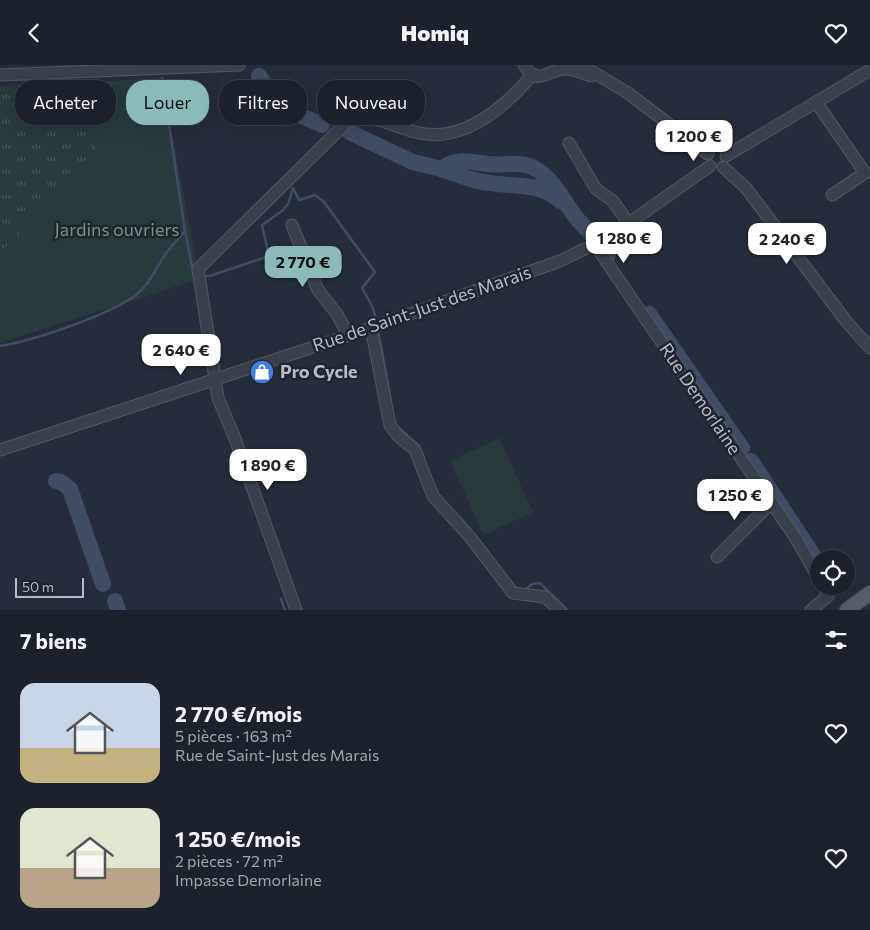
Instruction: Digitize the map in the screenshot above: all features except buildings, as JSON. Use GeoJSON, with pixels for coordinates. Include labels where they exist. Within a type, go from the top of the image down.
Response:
{"type":"FeatureCollection","features":[{"type":"Feature","properties":{"kind":"main road"},"geometry":{"type":"LineString","coordinates":[[847,610],[870,593]]}},
{"type":"Feature","properties":{"kind":"street"},"geometry":{"type":"LineString","coordinates":[[0,75],[239,65]]}},
{"type":"Feature","properties":{"kind":"street"},"geometry":{"type":"LineString","coordinates":[[581,65],[611,83],[709,160],[716,169],[724,161],[870,70]]}},
{"type":"Feature","properties":{"kind":"street"},"geometry":{"type":"LineString","coordinates":[[296,610],[234,436],[218,399],[198,269],[342,126],[363,117],[422,134],[453,131],[474,124],[500,109],[526,68],[543,77],[556,69],[567,69],[611,83]]}},
{"type":"Feature","properties":{"kind":"street"},"geometry":{"type":"LineString","coordinates":[[816,102],[865,173],[832,195]]}},
{"type":"Feature","properties":{"kind":"street"},"geometry":{"type":"LineString","coordinates":[[569,143],[596,189],[614,201],[629,224]]}},
{"type":"Feature","properties":{"kind":"street"},"geometry":{"type":"LineString","coordinates":[[709,160],[716,149],[722,151],[724,161],[846,321],[870,348]]}},
{"type":"Feature","properties":{"kind":"street","name":"Rue de Saint-Just des Marais"},"geometry":{"type":"LineString","coordinates":[[0,450],[514,279],[599,243],[629,224],[709,160]]}},
{"type":"Feature","properties":{"kind":"street"},"geometry":{"type":"LineString","coordinates":[[292,225],[318,290],[336,314],[348,335]]}},
{"type":"Feature","properties":{"kind":"street","name":"Rue Demorlaine"},"geometry":{"type":"LineString","coordinates":[[599,243],[630,297],[795,537],[810,563]]}},
{"type":"Feature","properties":{"kind":"street"},"geometry":{"type":"LineString","coordinates":[[371,328],[390,425],[394,432],[415,450],[433,496],[470,537],[513,593],[545,597],[559,610]]}},
{"type":"Feature","properties":{"kind":"street"},"geometry":{"type":"LineString","coordinates":[[717,557],[771,503]]}},
{"type":"Feature","properties":{"kind":"street"},"geometry":{"type":"LineString","coordinates":[[811,610],[828,595]]}},
{"type":"Feature","properties":{"kind":"green space","name":"Jardins ouvriers"},"geometry":{"type":"Polygon","coordinates":[[[162,78],[162,80],[128,80],[162,78]]]}},
{"type":"Feature","properties":{"kind":"green space","name":"Jardins ouvriers"},"geometry":{"type":"Polygon","coordinates":[[[126,80],[126,125],[171,125],[199,279],[0,343],[0,251],[12,243],[95,151],[95,125],[116,125],[116,81],[126,80]]]}},
{"type":"Feature","properties":{"kind":"green space"},"geometry":{"type":"Polygon","coordinates":[[[15,85],[15,125],[95,125],[95,151],[12,243],[0,251],[0,86],[15,85]]]}},
{"type":"Feature","properties":{"kind":"green space"},"geometry":{"type":"Polygon","coordinates":[[[499,438],[533,512],[484,535],[450,461],[499,438]]]}},
{"type":"Feature","properties":{"kind":"waterway"},"geometry":{"type":"LineString","coordinates":[[259,76],[272,95],[288,110],[317,123]]}},
{"type":"Feature","properties":{"kind":"waterway"},"geometry":{"type":"LineString","coordinates":[[0,346],[31,339],[70,326],[124,303],[145,287],[168,251],[185,231],[162,78]]}},
{"type":"Feature","properties":{"kind":"waterway"},"geometry":{"type":"LineString","coordinates":[[349,132],[413,162],[441,169],[447,165],[464,161],[522,164],[535,169],[543,174],[556,188],[578,220],[598,241],[608,255]]}},
{"type":"Feature","properties":{"kind":"waterway"},"geometry":{"type":"LineString","coordinates":[[441,169],[488,183],[532,187],[552,194],[560,201]]}},
{"type":"Feature","properties":{"kind":"waterway"},"geometry":{"type":"LineString","coordinates":[[203,276],[210,276],[269,256],[262,225],[282,211],[288,204],[293,188],[299,200],[315,195],[324,202],[375,272],[362,288],[372,306],[377,322]]}},
{"type":"Feature","properties":{"kind":"waterway"},"geometry":{"type":"LineString","coordinates":[[185,231],[193,271]]}},
{"type":"Feature","properties":{"kind":"waterway"},"geometry":{"type":"LineString","coordinates":[[649,314],[742,448]]}},
{"type":"Feature","properties":{"kind":"waterway"},"geometry":{"type":"LineString","coordinates":[[378,330],[391,401]]}},
{"type":"Feature","properties":{"kind":"waterway"},"geometry":{"type":"LineString","coordinates":[[398,427],[419,446],[424,458]]}},
{"type":"Feature","properties":{"kind":"waterway"},"geometry":{"type":"LineString","coordinates":[[751,461],[810,550]]}},
{"type":"Feature","properties":{"kind":"waterway"},"geometry":{"type":"LineString","coordinates":[[56,481],[61,482],[70,489],[103,584]]}},
{"type":"Feature","properties":{"kind":"waterway"},"geometry":{"type":"LineString","coordinates":[[458,516],[471,530]]}},
{"type":"Feature","properties":{"kind":"waterway"},"geometry":{"type":"LineString","coordinates":[[525,590],[532,584],[540,583],[567,610]]}},
{"type":"Feature","properties":{"kind":"waterway"},"geometry":{"type":"LineString","coordinates":[[281,599],[285,610]]}},
{"type":"Feature","properties":{"kind":"waterway"},"geometry":{"type":"LineString","coordinates":[[115,601],[118,610]]}},
{"type":"Feature","properties":{"kind":"place","name":"Pro Cycle"},"geometry":{"type":"Point","coordinates":[262,372]}}]}
